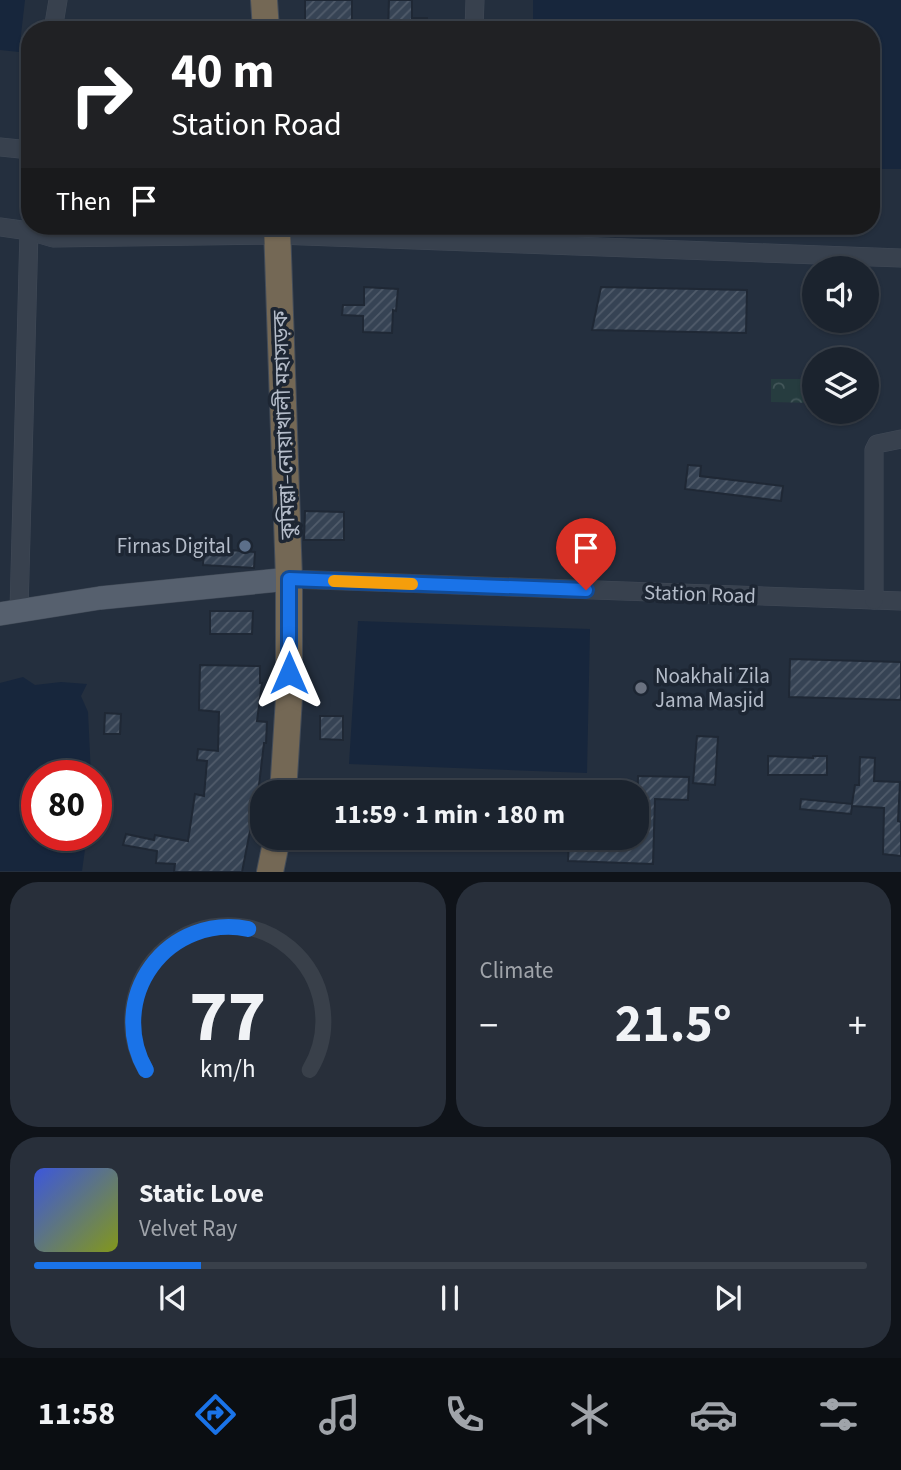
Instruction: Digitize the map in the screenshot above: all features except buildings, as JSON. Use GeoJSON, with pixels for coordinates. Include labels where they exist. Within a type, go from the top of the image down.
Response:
{"type":"FeatureCollection","features":[{"type":"Feature","properties":{"kind":"highway"},"geometry":{"type":"LineString","coordinates":[[264,0],[265,21]]}},
{"type":"Feature","properties":{"kind":"highway","name":"কুমিল্লা–নোয়াখালী মহাসড়ক"},"geometry":{"type":"LineString","coordinates":[[277,235],[289,579],[289,698],[284,780]]}},
{"type":"Feature","properties":{"kind":"highway"},"geometry":{"type":"LineString","coordinates":[[270,872],[274,850]]}},
{"type":"Feature","properties":{"kind":"main road"},"geometry":{"type":"LineString","coordinates":[[9,612],[100,598],[289,579]]}},
{"type":"Feature","properties":{"kind":"street"},"geometry":{"type":"LineString","coordinates":[[54,21],[58,0]]}},
{"type":"Feature","properties":{"kind":"street"},"geometry":{"type":"LineString","coordinates":[[474,21],[475,0]]}},
{"type":"Feature","properties":{"kind":"street"},"geometry":{"type":"LineString","coordinates":[[0,146],[21,149]]}},
{"type":"Feature","properties":{"kind":"street"},"geometry":{"type":"LineString","coordinates":[[0,228],[21,229]]}},
{"type":"Feature","properties":{"kind":"street"},"geometry":{"type":"LineString","coordinates":[[9,612],[30,235]]}},
{"type":"Feature","properties":{"kind":"street"},"geometry":{"type":"LineString","coordinates":[[45,235],[53,238],[137,235]]}},
{"type":"Feature","properties":{"kind":"street"},"geometry":{"type":"LineString","coordinates":[[490,235],[901,258]]}},
{"type":"Feature","properties":{"kind":"street"},"geometry":{"type":"LineString","coordinates":[[874,600],[874,450],[877,444],[901,439]]}},
{"type":"Feature","properties":{"kind":"street","name":"Station Road"},"geometry":{"type":"LineString","coordinates":[[289,579],[901,601]]}},
{"type":"Feature","properties":{"kind":"green space"},"geometry":{"type":"Polygon","coordinates":[[[771,379],[802,379],[802,403],[771,402],[771,379]]]}},
{"type":"Feature","properties":{"kind":"water"},"geometry":{"type":"Polygon","coordinates":[[[0,0],[25,0],[19,52],[0,50],[0,0]]]}},
{"type":"Feature","properties":{"kind":"water"},"geometry":{"type":"Polygon","coordinates":[[[533,0],[901,0],[901,169],[880,169],[880,21],[533,21],[533,0]]]}},
{"type":"Feature","properties":{"kind":"water"},"geometry":{"type":"Polygon","coordinates":[[[358,621],[590,629],[587,773],[349,764],[358,621]]]}},
{"type":"Feature","properties":{"kind":"water"},"geometry":{"type":"Polygon","coordinates":[[[23,677],[35,685],[61,682],[87,684],[81,696],[88,712],[90,760],[21,760],[21,851],[85,851],[82,871],[0,871],[0,683],[23,677]]]}},
{"type":"Feature","properties":{"kind":"slow traffic"},"geometry":{"type":"LineString","coordinates":[[334,581],[412,584]]}},
{"type":"Feature","properties":{"kind":"place","name":"Firnas Digital"},"geometry":{"type":"Point","coordinates":[245,546]}},
{"type":"Feature","properties":{"kind":"place","name":"Noakhali Zila Jama Masjid"},"geometry":{"type":"Point","coordinates":[641,688]}},
{"type":"Feature","properties":{"kind":"route"},"geometry":{"type":"LineString","coordinates":[[289,673],[289,579],[586,590]]}}]}
